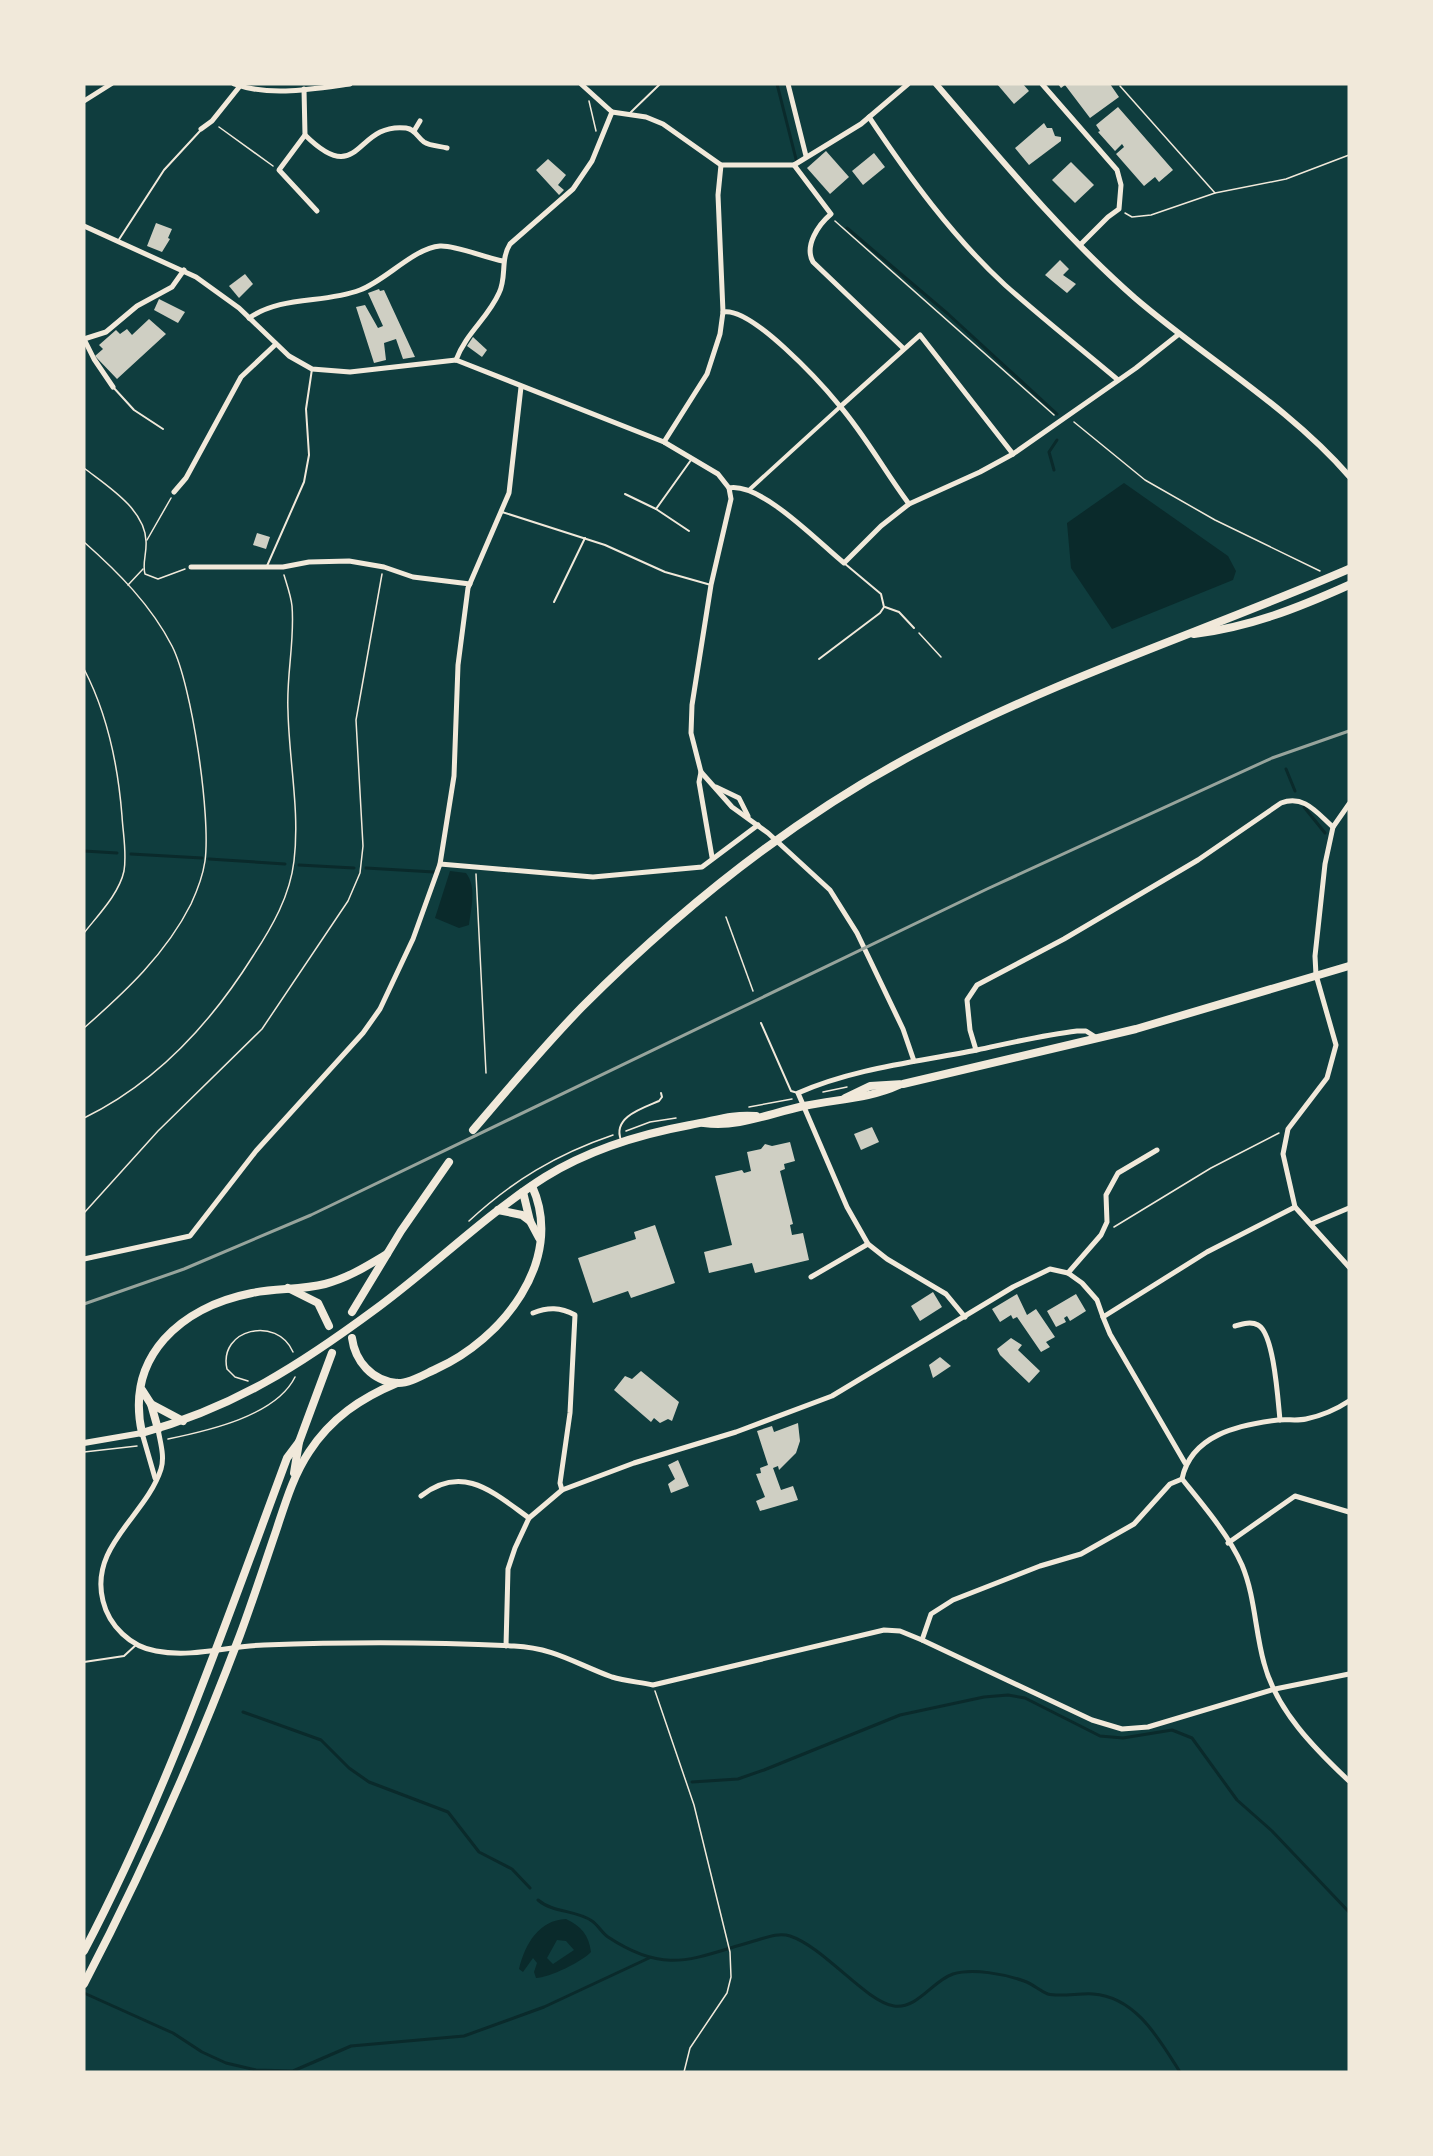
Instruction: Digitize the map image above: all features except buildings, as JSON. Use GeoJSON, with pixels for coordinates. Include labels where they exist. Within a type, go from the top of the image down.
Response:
{"type":"FeatureCollection","features":[{"type":"Feature","properties":{"kind":"main road"},"geometry":{"type":"LineString","coordinates":[[473,1130],[584,1006],[683,915],[800,825],[861,786],[942,740],[1038,695],[1349,568]]}},
{"type":"Feature","properties":{"kind":"main road"},"geometry":{"type":"LineString","coordinates":[[1187,635],[1233,628],[1269,619],[1349,585]]}},
{"type":"Feature","properties":{"kind":"main road"},"geometry":{"type":"LineString","coordinates":[[387,1254],[344,1278],[322,1284],[250,1293],[203,1310],[180,1324],[162,1339],[152,1354],[143,1375],[138,1413],[142,1433],[183,1421],[234,1401],[279,1376],[378,1308],[498,1210],[531,1186],[561,1168],[622,1144],[658,1132],[702,1123],[720,1125],[738,1123],[756,1116],[845,1098],[870,1086],[903,1084],[1099,1039],[1349,966]]}},
{"type":"Feature","properties":{"kind":"main road"},"geometry":{"type":"LineString","coordinates":[[352,1312],[387,1254],[449,1162]]}},
{"type":"Feature","properties":{"kind":"main road"},"geometry":{"type":"LineString","coordinates":[[291,1485],[309,1451],[341,1414],[363,1398],[454,1361],[484,1340],[499,1326],[531,1276],[540,1242],[542,1212],[531,1186]]}},
{"type":"Feature","properties":{"kind":"main road"},"geometry":{"type":"LineString","coordinates":[[523,1192],[530,1221],[540,1242]]}},
{"type":"Feature","properties":{"kind":"main road"},"geometry":{"type":"LineString","coordinates":[[498,1210],[522,1215],[530,1221]]}},
{"type":"Feature","properties":{"kind":"main road"},"geometry":{"type":"LineString","coordinates":[[288,1288],[318,1303],[329,1326]]}},
{"type":"Feature","properties":{"kind":"main road"},"geometry":{"type":"LineString","coordinates":[[352,1338],[356,1356],[361,1365],[369,1372],[397,1383]]}},
{"type":"Feature","properties":{"kind":"main road"},"geometry":{"type":"LineString","coordinates":[[84,1984],[170,1806],[239,1636],[291,1485],[299,1442],[332,1353]]}},
{"type":"Feature","properties":{"kind":"main road"},"geometry":{"type":"LineString","coordinates":[[142,1390],[151,1404],[158,1429]]}},
{"type":"Feature","properties":{"kind":"main road"},"geometry":{"type":"LineString","coordinates":[[151,1404],[183,1421]]}},
{"type":"Feature","properties":{"kind":"main road"},"geometry":{"type":"LineString","coordinates":[[84,1951],[122,1876],[171,1767],[287,1458],[299,1442]]}},
{"type":"Feature","properties":{"kind":"street"},"geometry":{"type":"LineString","coordinates":[[84,101],[111,84]]}},
{"type":"Feature","properties":{"kind":"street"},"geometry":{"type":"LineString","coordinates":[[201,129],[212,121],[237,85],[254,89],[303,89],[350,84]]}},
{"type":"Feature","properties":{"kind":"street"},"geometry":{"type":"LineString","coordinates":[[581,84],[588,93],[612,112],[646,117],[667,126],[721,165],[794,165],[869,117],[908,84]]}},
{"type":"Feature","properties":{"kind":"street"},"geometry":{"type":"LineString","coordinates":[[788,84],[806,156]]}},
{"type":"Feature","properties":{"kind":"street"},"geometry":{"type":"LineString","coordinates":[[936,84],[1080,245],[1116,281],[1179,334],[1299,426],[1349,476]]}},
{"type":"Feature","properties":{"kind":"street"},"geometry":{"type":"LineString","coordinates":[[1042,84],[1117,170],[1121,185],[1119,209],[1080,245]]}},
{"type":"Feature","properties":{"kind":"street"},"geometry":{"type":"LineString","coordinates":[[303,89],[305,135],[279,170],[316,211]]}},
{"type":"Feature","properties":{"kind":"street"},"geometry":{"type":"LineString","coordinates":[[456,360],[466,338],[500,292],[503,261],[514,238],[550,211],[573,189],[600,143],[612,112]]}},
{"type":"Feature","properties":{"kind":"street"},"geometry":{"type":"LineString","coordinates":[[869,117],[913,182],[947,223],[1004,284],[1118,380]]}},
{"type":"Feature","properties":{"kind":"street"},"geometry":{"type":"LineString","coordinates":[[414,131],[420,121]]}},
{"type":"Feature","properties":{"kind":"street"},"geometry":{"type":"LineString","coordinates":[[305,135],[327,153],[343,157],[355,153],[378,131],[406,128],[414,131],[427,143],[447,148]]}},
{"type":"Feature","properties":{"kind":"street"},"geometry":{"type":"LineString","coordinates":[[664,442],[707,374],[718,340],[723,312],[718,195],[721,165]]}},
{"type":"Feature","properties":{"kind":"street"},"geometry":{"type":"LineString","coordinates":[[794,165],[831,214],[823,221],[811,244],[809,253],[813,262],[903,348]]}},
{"type":"Feature","properties":{"kind":"street"},"geometry":{"type":"LineString","coordinates":[[84,226],[117,243],[184,270],[213,288],[249,318],[289,357],[312,369],[350,372],[456,360],[664,442],[718,474],[729,488],[729,512],[711,585],[691,714],[691,733],[701,772],[699,782],[712,857]]}},
{"type":"Feature","properties":{"kind":"street"},"geometry":{"type":"LineString","coordinates":[[249,318],[263,308],[278,304],[343,295],[362,290],[433,247],[447,246],[503,261]]}},
{"type":"Feature","properties":{"kind":"street"},"geometry":{"type":"LineString","coordinates":[[113,387],[84,339],[106,332],[137,306],[172,287],[184,270]]}},
{"type":"Feature","properties":{"kind":"street"},"geometry":{"type":"LineString","coordinates":[[723,312],[735,312],[751,319],[841,406],[909,504]]}},
{"type":"Feature","properties":{"kind":"street"},"geometry":{"type":"LineString","coordinates":[[729,488],[739,486],[770,503],[844,563],[881,526],[909,504],[980,472],[1013,454],[1179,334]]}},
{"type":"Feature","properties":{"kind":"street"},"geometry":{"type":"LineString","coordinates":[[749,490],[920,335],[1013,454]]}},
{"type":"Feature","properties":{"kind":"street"},"geometry":{"type":"LineString","coordinates":[[174,492],[186,478],[241,376],[276,344]]}},
{"type":"Feature","properties":{"kind":"street"},"geometry":{"type":"LineString","coordinates":[[84,1259],[190,1236],[256,1151],[363,1033],[380,1009],[413,939],[440,864],[454,776],[458,665],[470,584],[509,494],[521,387]]}},
{"type":"Feature","properties":{"kind":"street"},"geometry":{"type":"LineString","coordinates":[[191,567],[282,567],[332,560],[384,567],[413,578],[470,584]]}},
{"type":"Feature","properties":{"kind":"street"},"geometry":{"type":"LineString","coordinates":[[701,772],[732,807],[748,816],[794,855],[830,891],[857,933],[903,1029],[914,1061]]}},
{"type":"Feature","properties":{"kind":"street"},"geometry":{"type":"LineString","coordinates":[[715,786],[739,798],[748,816]]}},
{"type":"Feature","properties":{"kind":"street"},"geometry":{"type":"LineString","coordinates":[[976,1050],[970,1030],[967,1000],[977,985],[1064,939],[1188,866],[1281,803],[1298,800],[1305,803],[1332,827]]}},
{"type":"Feature","properties":{"kind":"street"},"geometry":{"type":"LineString","coordinates":[[1349,804],[1332,827],[1324,864],[1315,956],[1316,975],[1336,1045],[1333,1062],[1327,1077],[1288,1129],[1283,1154],[1295,1207],[1349,1267]]}},
{"type":"Feature","properties":{"kind":"street"},"geometry":{"type":"LineString","coordinates":[[440,864],[476,869],[593,877],[624,876],[702,867],[712,857],[758,825]]}},
{"type":"Feature","properties":{"kind":"street"},"geometry":{"type":"LineString","coordinates":[[965,1317],[946,1294],[887,1259],[868,1244],[847,1207],[798,1093],[820,1083],[914,1061],[1077,1031],[1086,1031],[1099,1039]]}},
{"type":"Feature","properties":{"kind":"street"},"geometry":{"type":"LineString","coordinates":[[1068,1273],[1101,1234],[1107,1222],[1106,1195],[1118,1173],[1157,1150]]}},
{"type":"Feature","properties":{"kind":"street"},"geometry":{"type":"LineString","coordinates":[[1103,1317],[1207,1252],[1295,1207]]}},
{"type":"Feature","properties":{"kind":"street"},"geometry":{"type":"LineString","coordinates":[[1311,1224],[1349,1208]]}},
{"type":"Feature","properties":{"kind":"street"},"geometry":{"type":"LineString","coordinates":[[811,1277],[868,1244]]}},
{"type":"Feature","properties":{"kind":"street"},"geometry":{"type":"LineString","coordinates":[[506,1646],[508,1569],[529,1518],[562,1490],[634,1463],[736,1432],[832,1396],[1013,1287],[1050,1269],[1068,1273],[1089,1290],[1097,1300],[1110,1334],[1185,1463]]}},
{"type":"Feature","properties":{"kind":"street"},"geometry":{"type":"LineString","coordinates":[[533,1313],[546,1308],[565,1310],[575,1315],[570,1413],[560,1483],[562,1490]]}},
{"type":"Feature","properties":{"kind":"street"},"geometry":{"type":"LineString","coordinates":[[1235,1326],[1250,1322],[1259,1325],[1265,1331],[1276,1380],[1280,1420]]}},
{"type":"Feature","properties":{"kind":"street"},"geometry":{"type":"LineString","coordinates":[[1349,1401],[1305,1420],[1280,1420],[1239,1426],[1206,1439],[1185,1463],[1182,1479],[1242,1565],[1253,1604],[1263,1662],[1275,1689],[1296,1725],[1349,1781]]}},
{"type":"Feature","properties":{"kind":"street"},"geometry":{"type":"LineString","coordinates":[[158,1429],[162,1455],[160,1470],[143,1505],[114,1541],[102,1577],[101,1591],[106,1613],[123,1635],[155,1651],[177,1654],[268,1645],[533,1647],[561,1653],[615,1678],[652,1685],[884,1630],[900,1631],[1092,1720],[1122,1729],[1148,1727],[1275,1689],[1349,1674]]}},
{"type":"Feature","properties":{"kind":"street"},"geometry":{"type":"LineString","coordinates":[[84,1443],[142,1433],[155,1478]]}},
{"type":"Feature","properties":{"kind":"street"},"geometry":{"type":"LineString","coordinates":[[922,1640],[931,1614],[953,1600],[1040,1566],[1082,1554],[1134,1524],[1170,1484],[1182,1479]]}},
{"type":"Feature","properties":{"kind":"street"},"geometry":{"type":"LineString","coordinates":[[421,1496],[432,1487],[476,1482],[496,1492],[529,1518]]}},
{"type":"Feature","properties":{"kind":"street"},"geometry":{"type":"LineString","coordinates":[[1228,1543],[1295,1496],[1349,1512]]}},
{"type":"Feature","properties":{"kind":"lane"},"geometry":{"type":"LineString","coordinates":[[629,114],[660,84]]}},
{"type":"Feature","properties":{"kind":"lane"},"geometry":{"type":"LineString","coordinates":[[117,243],[164,170],[201,129]]}},
{"type":"Feature","properties":{"kind":"lane"},"geometry":{"type":"LineString","coordinates":[[267,566],[304,482],[309,455],[306,409],[312,369]]}},
{"type":"Feature","properties":{"kind":"lane"},"geometry":{"type":"LineString","coordinates":[[113,387],[134,410],[163,429]]}},
{"type":"Feature","properties":{"kind":"lane"},"geometry":{"type":"LineString","coordinates":[[656,509],[693,458]]}},
{"type":"Feature","properties":{"kind":"lane"},"geometry":{"type":"LineString","coordinates":[[625,494],[656,509],[689,531]]}},
{"type":"Feature","properties":{"kind":"lane"},"geometry":{"type":"LineString","coordinates":[[501,512],[585,538],[664,572],[711,585]]}},
{"type":"Feature","properties":{"kind":"lane"},"geometry":{"type":"LineString","coordinates":[[554,602],[585,538]]}},
{"type":"Feature","properties":{"kind":"lane"},"geometry":{"type":"LineString","coordinates":[[819,659],[880,613],[884,607],[880,593],[844,563]]}},
{"type":"Feature","properties":{"kind":"lane"},"geometry":{"type":"LineString","coordinates":[[884,607],[899,612],[914,627]]}},
{"type":"Feature","properties":{"kind":"lane"},"geometry":{"type":"LineString","coordinates":[[761,1023],[791,1091],[798,1093]]}},
{"type":"Feature","properties":{"kind":"lane"},"geometry":{"type":"LineString","coordinates":[[622,1144],[618,1133],[622,1122],[630,1114],[659,1101],[662,1097],[661,1093]]}},
{"type":"Feature","properties":{"kind":"lane"},"geometry":{"type":"LineString","coordinates":[[84,1662],[124,1656],[137,1644]]}},
{"type":"Feature","properties":{"kind":"path"},"geometry":{"type":"LineString","coordinates":[[1120,86],[1215,193]]}},
{"type":"Feature","properties":{"kind":"path"},"geometry":{"type":"LineString","coordinates":[[588,93],[600,143]]}},
{"type":"Feature","properties":{"kind":"path"},"geometry":{"type":"LineString","coordinates":[[212,121],[228,136],[279,170]]}},
{"type":"Feature","properties":{"kind":"path"},"geometry":{"type":"LineString","coordinates":[[1132,217],[1151,215],[1215,193],[1286,179],[1349,155]]}},
{"type":"Feature","properties":{"kind":"path"},"geometry":{"type":"LineString","coordinates":[[840,226],[1051,411],[1058,423]]}},
{"type":"Feature","properties":{"kind":"path"},"geometry":{"type":"LineString","coordinates":[[1067,417],[1130,470],[1162,490],[1215,520],[1314,568]]}},
{"type":"Feature","properties":{"kind":"path"},"geometry":{"type":"LineString","coordinates":[[84,468],[124,500],[142,523],[146,541],[143,568],[145,574],[158,579],[191,567]]}},
{"type":"Feature","properties":{"kind":"path"},"geometry":{"type":"LineString","coordinates":[[146,541],[174,492]]}},
{"type":"Feature","properties":{"kind":"path"},"geometry":{"type":"LineString","coordinates":[[84,542],[140,597],[172,646],[185,682],[199,761],[205,860],[191,903],[166,944],[117,999],[84,1028]]}},
{"type":"Feature","properties":{"kind":"path"},"geometry":{"type":"LineString","coordinates":[[84,1118],[138,1084],[182,1048],[206,1023],[229,994],[262,942],[286,894],[294,864],[297,834],[287,689],[292,606],[282,567]]}},
{"type":"Feature","properties":{"kind":"path"},"geometry":{"type":"LineString","coordinates":[[84,1213],[158,1131],[262,1029],[348,901],[360,873],[363,846],[356,720],[384,567]]}},
{"type":"Feature","properties":{"kind":"path"},"geometry":{"type":"LineString","coordinates":[[128,585],[143,568]]}},
{"type":"Feature","properties":{"kind":"path"},"geometry":{"type":"LineString","coordinates":[[914,627],[941,657]]}},
{"type":"Feature","properties":{"kind":"path"},"geometry":{"type":"LineString","coordinates":[[84,669],[96,693],[107,724],[120,786],[125,840],[124,871],[116,889],[84,933]]}},
{"type":"Feature","properties":{"kind":"path"},"geometry":{"type":"LineString","coordinates":[[476,869],[486,1073]]}},
{"type":"Feature","properties":{"kind":"path"},"geometry":{"type":"LineString","coordinates":[[726,916],[753,991]]}},
{"type":"Feature","properties":{"kind":"path"},"geometry":{"type":"LineString","coordinates":[[1101,1234],[1211,1168],[1288,1129]]}},
{"type":"Feature","properties":{"kind":"path"},"geometry":{"type":"LineString","coordinates":[[254,1381],[241,1380],[227,1369],[226,1353],[237,1339],[257,1330],[269,1330],[285,1338],[292,1352]]}},
{"type":"Feature","properties":{"kind":"path"},"geometry":{"type":"LineString","coordinates":[[160,1440],[195,1434],[238,1419],[279,1399],[290,1388],[295,1377]]}},
{"type":"Feature","properties":{"kind":"path"},"geometry":{"type":"LineString","coordinates":[[84,1452],[146,1444]]}},
{"type":"Feature","properties":{"kind":"path"},"geometry":{"type":"LineString","coordinates":[[652,1685],[685,1777],[729,1939],[731,1977],[727,1993],[690,2048],[684,2072]]}},
{"type":"Feature","properties":{"kind":"water"},"geometry":{"type":"Polygon","coordinates":[[[1124,483],[1228,556],[1236,571],[1233,580],[1112,629],[1071,568],[1067,523],[1124,483]]]}},
{"type":"Feature","properties":{"kind":"water"},"geometry":{"type":"Polygon","coordinates":[[[450,871],[466,873],[471,885],[469,925],[459,928],[435,918],[450,871]]]}},
{"type":"Feature","properties":{"kind":"water"},"geometry":{"type":"Polygon","coordinates":[[[566,1919],[580,1928],[586,1936],[591,1952],[565,1968],[536,1978],[534,1972],[537,1963],[533,1958],[523,1972],[519,1969],[529,1942],[541,1929],[556,1920],[566,1919]],[[557,1940],[547,1958],[553,1964],[574,1950],[566,1941],[557,1940]]]}},
{"type":"Feature","properties":{"kind":"waterway"},"geometry":{"type":"LineString","coordinates":[[777,84],[797,163]]}},
{"type":"Feature","properties":{"kind":"waterway"},"geometry":{"type":"LineString","coordinates":[[847,228],[948,314],[1057,414]]}},
{"type":"Feature","properties":{"kind":"waterway"},"geometry":{"type":"LineString","coordinates":[[1054,470],[1049,452],[1057,440]]}},
{"type":"Feature","properties":{"kind":"waterway"},"geometry":{"type":"LineString","coordinates":[[1286,769],[1295,791]]}},
{"type":"Feature","properties":{"kind":"waterway"},"geometry":{"type":"LineString","coordinates":[[1304,807],[1325,833]]}},
{"type":"Feature","properties":{"kind":"waterway"},"geometry":{"type":"LineString","coordinates":[[84,851],[117,853]]}},
{"type":"Feature","properties":{"kind":"waterway"},"geometry":{"type":"LineString","coordinates":[[131,854],[202,858]]}},
{"type":"Feature","properties":{"kind":"waterway"},"geometry":{"type":"LineString","coordinates":[[209,859],[285,864]]}},
{"type":"Feature","properties":{"kind":"waterway"},"geometry":{"type":"LineString","coordinates":[[299,865],[354,868]]}},
{"type":"Feature","properties":{"kind":"waterway"},"geometry":{"type":"LineString","coordinates":[[366,868],[434,872]]}},
{"type":"Feature","properties":{"kind":"waterway"},"geometry":{"type":"LineString","coordinates":[[692,1782],[738,1779],[900,1715],[984,1697],[1008,1695],[1025,1698],[1100,1736],[1123,1738],[1172,1730],[1192,1738],[1237,1800],[1272,1831],[1349,1912]]}},
{"type":"Feature","properties":{"kind":"waterway"},"geometry":{"type":"LineString","coordinates":[[243,1712],[321,1740],[349,1768],[369,1782],[448,1812],[479,1852],[512,1869],[530,1888]]}},
{"type":"Feature","properties":{"kind":"waterway"},"geometry":{"type":"LineString","coordinates":[[538,1900],[551,1907],[586,1917],[608,1937],[629,1949],[664,1960],[697,1957],[772,1936],[790,1936],[817,1951],[871,1995],[894,2006],[903,2006],[918,1999],[938,1982],[961,1972],[989,1973],[1016,1978],[1052,1995],[1093,1994],[1108,1997],[1134,2011],[1145,2022],[1164,2046],[1180,2072]]}},
{"type":"Feature","properties":{"kind":"waterway"},"geometry":{"type":"LineString","coordinates":[[84,1993],[173,2033],[202,2052],[226,2063],[256,2070],[293,2071],[351,2046],[464,2036],[544,2007],[649,1958]]}},
{"type":"Feature","properties":{"kind":"railway"},"geometry":{"type":"LineString","coordinates":[[84,1304],[184,1269],[311,1215],[987,889],[1272,758],[1349,731]]}}]}
